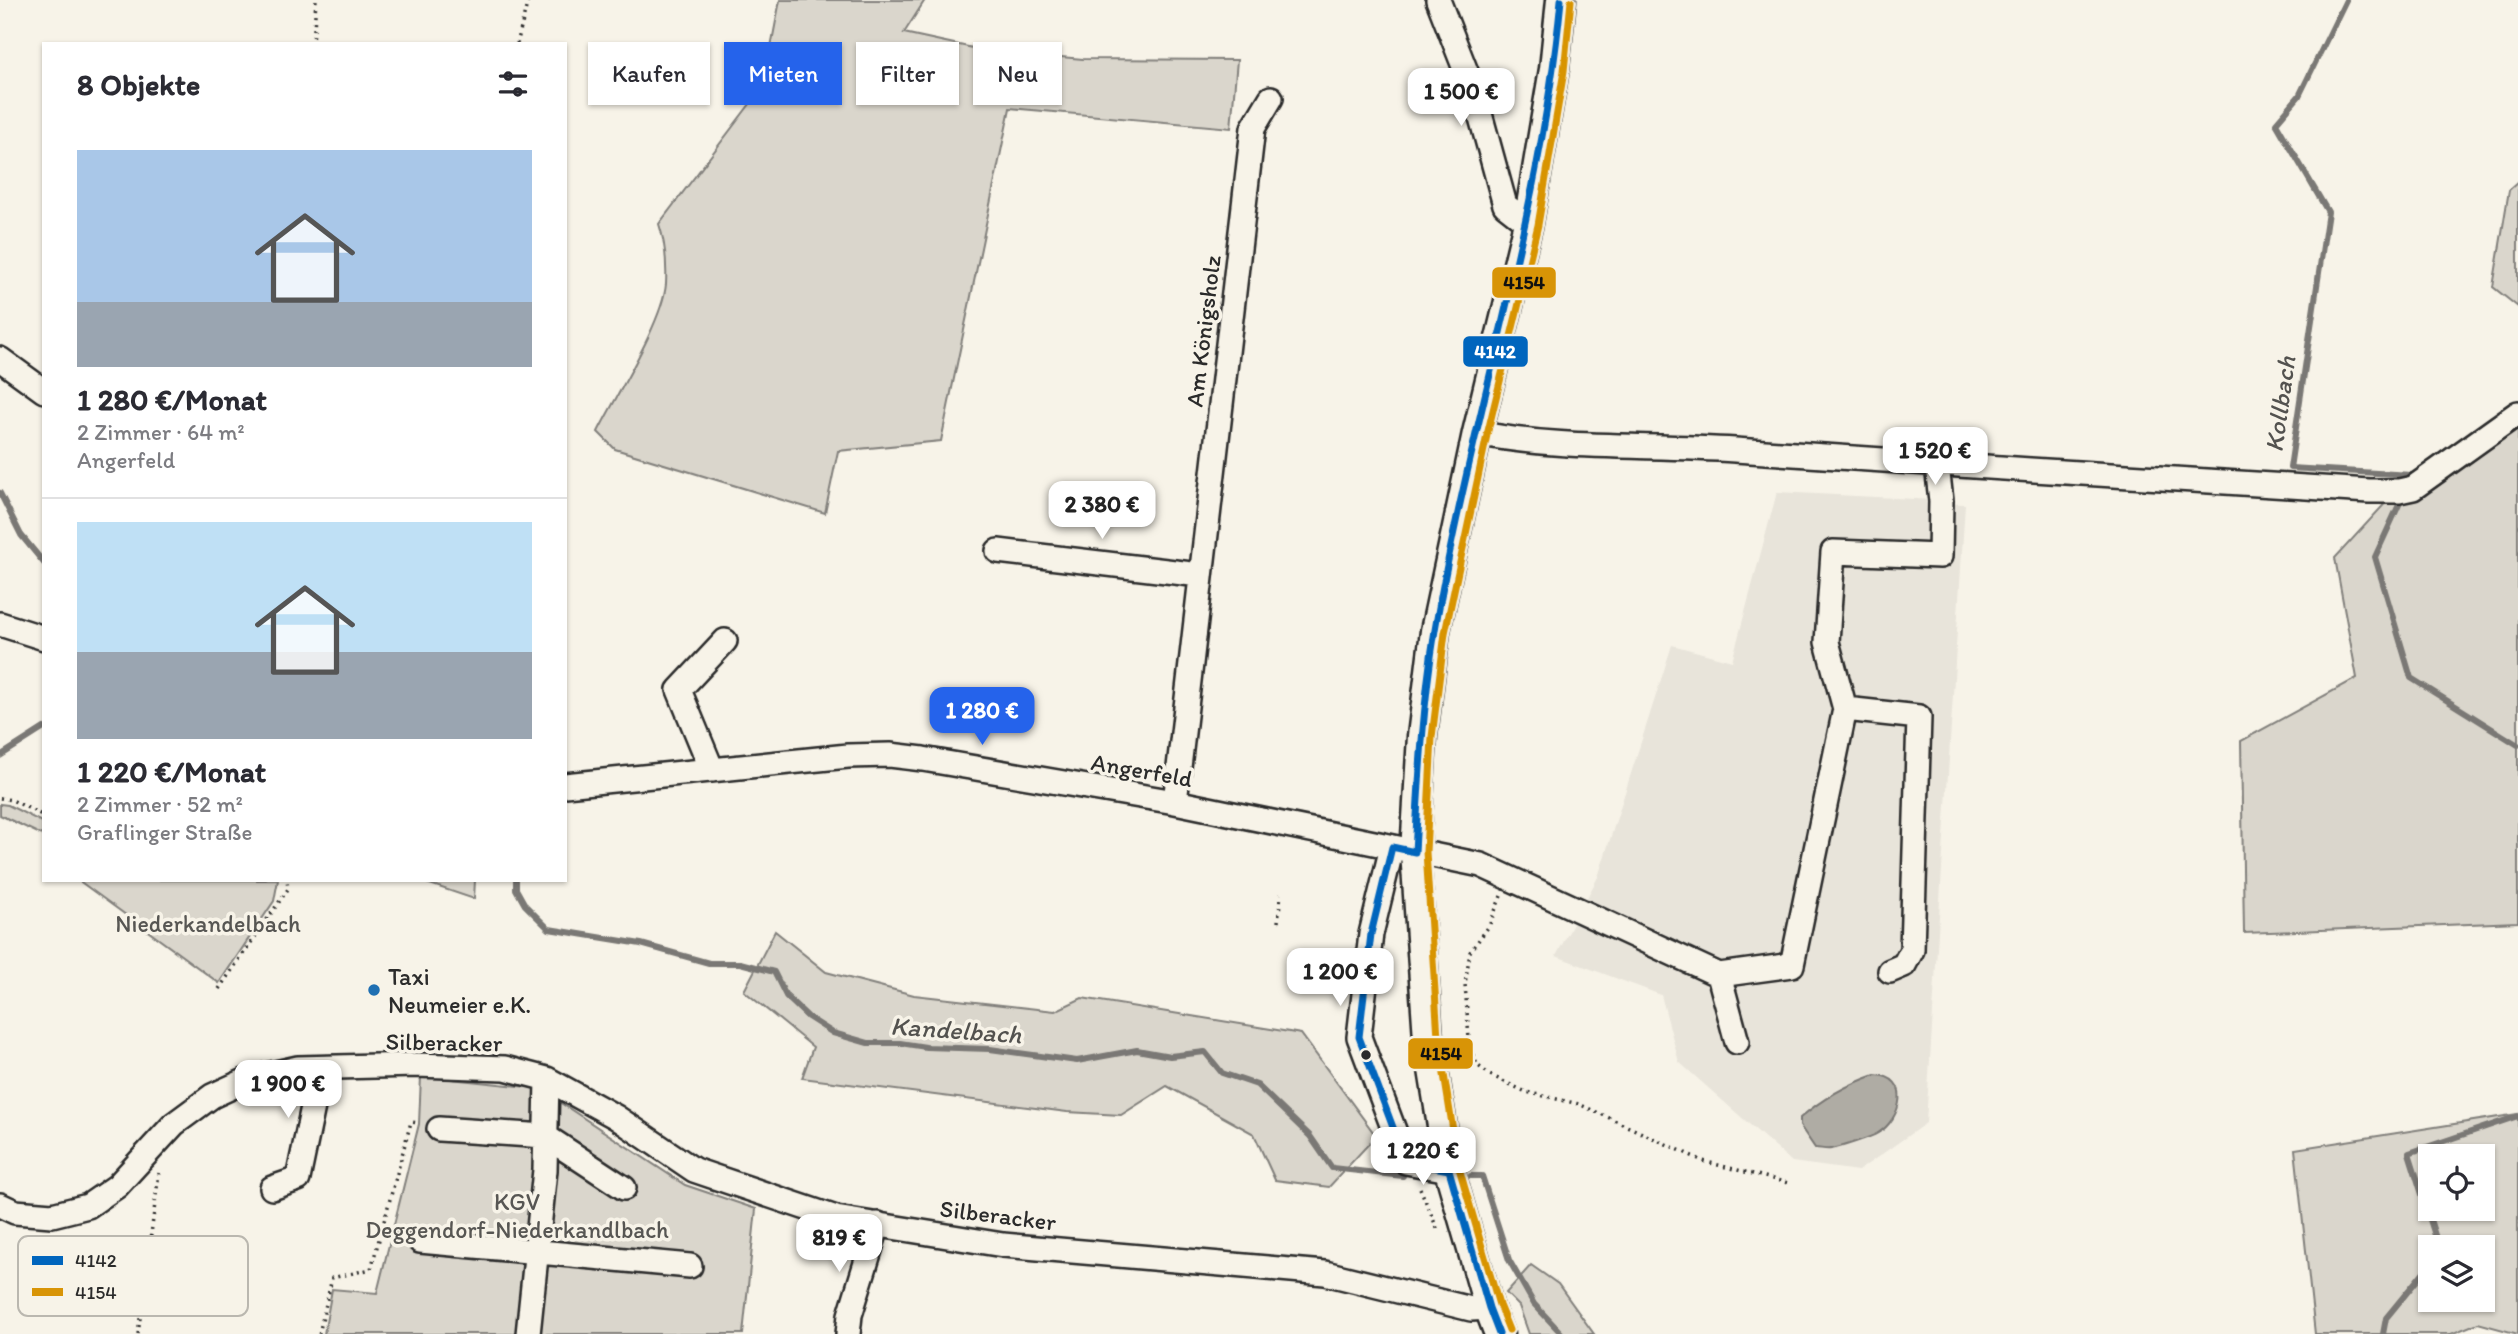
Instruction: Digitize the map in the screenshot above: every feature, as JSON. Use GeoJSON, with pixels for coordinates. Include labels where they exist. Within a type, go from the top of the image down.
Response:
{"type":"FeatureCollection","features":[{"type":"Feature","properties":{"kind":"main road"},"geometry":{"type":"LineString","coordinates":[[1499,1334],[1449,1170],[1428,1038],[1404,849],[1435,631],[1477,433],[1528,223],[1554,69],[1561,0]]}},
{"type":"Feature","properties":{"kind":"street"},"geometry":{"type":"LineString","coordinates":[[1438,0],[1474,92],[1505,205],[1528,223]]}},
{"type":"Feature","properties":{"kind":"street","name":"Am Königsholz"},"geometry":{"type":"LineString","coordinates":[[1175,803],[1253,128],[1271,98]]}},
{"type":"Feature","properties":{"kind":"street"},"geometry":{"type":"LineString","coordinates":[[0,359],[42,390]]}},
{"type":"Feature","properties":{"kind":"street"},"geometry":{"type":"LineString","coordinates":[[1477,433],[1514,441],[1700,448],[2370,491],[2406,489],[2518,413]]}},
{"type":"Feature","properties":{"kind":"street"},"geometry":{"type":"LineString","coordinates":[[1737,1042],[1718,975],[1792,965],[1845,709],[1827,642],[1833,552],[1940,556],[1941,501],[1937,465]]}},
{"type":"Feature","properties":{"kind":"street"},"geometry":{"type":"LineString","coordinates":[[998,551],[1200,575]]}},
{"type":"Feature","properties":{"kind":"street"},"geometry":{"type":"LineString","coordinates":[[0,624],[42,637]]}},
{"type":"Feature","properties":{"kind":"street"},"geometry":{"type":"LineString","coordinates":[[712,770],[679,690],[725,641]]}},
{"type":"Feature","properties":{"kind":"street"},"geometry":{"type":"LineString","coordinates":[[1845,709],[1919,717],[1912,950],[1904,965],[1890,971]]}},
{"type":"Feature","properties":{"kind":"street","name":"Angerfeld"},"geometry":{"type":"LineString","coordinates":[[567,785],[848,756],[890,755],[1175,803],[1480,865],[1718,975]]}},
{"type":"Feature","properties":{"kind":"street"},"geometry":{"type":"LineString","coordinates":[[1404,849],[1371,934],[1359,1037],[1406,1162],[1449,1170]]}},
{"type":"Feature","properties":{"kind":"street","name":"Silberacker"},"geometry":{"type":"LineString","coordinates":[[0,1205],[15,1212],[52,1215],[88,1206],[117,1186],[174,1124],[212,1096],[249,1079],[298,1068],[416,1065],[505,1068],[547,1079],[616,1117],[694,1170],[836,1217],[1003,1245],[1325,1273],[1471,1309],[1489,1308]]}},
{"type":"Feature","properties":{"kind":"street"},"geometry":{"type":"LineString","coordinates":[[272,1188],[298,1179],[321,1068]]}},
{"type":"Feature","properties":{"kind":"street"},"geometry":{"type":"LineString","coordinates":[[528,1334],[545,1170],[547,1079]]}},
{"type":"Feature","properties":{"kind":"street"},"geometry":{"type":"LineString","coordinates":[[439,1129],[545,1136],[624,1188]]}},
{"type":"Feature","properties":{"kind":"street"},"geometry":{"type":"LineString","coordinates":[[848,1334],[850,1315],[878,1224]]}},
{"type":"Feature","properties":{"kind":"street"},"geometry":{"type":"LineString","coordinates":[[420,1241],[690,1266]]}},
{"type":"Feature","properties":{"kind":"path"},"geometry":{"type":"LineString","coordinates":[[313,42],[316,0]]}},
{"type":"Feature","properties":{"kind":"path"},"geometry":{"type":"LineString","coordinates":[[518,42],[528,0]]}},
{"type":"Feature","properties":{"kind":"path"},"geometry":{"type":"LineString","coordinates":[[0,798],[12,800],[42,815]]}},
{"type":"Feature","properties":{"kind":"path"},"geometry":{"type":"LineString","coordinates":[[1508,878],[1489,926],[1470,952],[1465,984],[1469,1039],[1477,1065],[1490,1075],[1525,1092],[1579,1104],[1703,1161],[1788,1183]]}},
{"type":"Feature","properties":{"kind":"path"},"geometry":{"type":"LineString","coordinates":[[219,989],[288,888],[287,882]]}},
{"type":"Feature","properties":{"kind":"path"},"geometry":{"type":"LineString","coordinates":[[1278,922],[1280,894]]}},
{"type":"Feature","properties":{"kind":"path"},"geometry":{"type":"LineString","coordinates":[[319,1334],[332,1278],[371,1269],[411,1122],[439,1129]]}},
{"type":"Feature","properties":{"kind":"path"},"geometry":{"type":"LineString","coordinates":[[151,1149],[160,1167],[151,1236]]}},
{"type":"Feature","properties":{"kind":"path"},"geometry":{"type":"LineString","coordinates":[[138,1334],[140,1316]]}},
{"type":"Feature","properties":{"kind":"shaded area"},"geometry":{"type":"Polygon","coordinates":[[[1777,492],[1965,504],[1926,1123],[1858,1171],[1792,1162],[1679,1062],[1661,995],[1556,956],[1598,877],[1672,645],[1732,661],[1777,492]]]}},
{"type":"Feature","properties":{"kind":"shaded area"},"geometry":{"type":"Polygon","coordinates":[[[1875,1075],[1887,1077],[1899,1090],[1893,1119],[1875,1135],[1841,1147],[1815,1148],[1800,1126],[1800,1118],[1835,1093],[1875,1075]]]}},
{"type":"Feature","properties":{"kind":"green space"},"geometry":{"type":"Polygon","coordinates":[[[780,0],[925,0],[904,33],[945,42],[856,42],[856,105],[959,105],[959,45],[973,48],[973,105],[1062,105],[1062,57],[1237,60],[1231,128],[1010,108],[941,441],[838,451],[825,513],[615,449],[598,432],[648,338],[663,300],[666,261],[659,224],[749,105],[842,105],[842,42],[772,42],[780,0]]]}},
{"type":"Feature","properties":{"kind":"green space"},"geometry":{"type":"Polygon","coordinates":[[[2518,182],[2518,307],[2493,287],[2509,190],[2518,182]]]}},
{"type":"Feature","properties":{"kind":"green space"},"geometry":{"type":"Polygon","coordinates":[[[2518,419],[2518,922],[2244,933],[2241,741],[2357,678],[2335,558],[2390,498],[2518,419]]]}},
{"type":"Feature","properties":{"kind":"green space"},"geometry":{"type":"Polygon","coordinates":[[[0,804],[8,805],[42,822],[42,835],[0,815],[0,804]]]}},
{"type":"Feature","properties":{"kind":"green space","name":"Niederkandelbach"},"geometry":{"type":"Polygon","coordinates":[[[81,882],[278,882],[274,901],[219,983],[81,882]]]}},
{"type":"Feature","properties":{"kind":"green space"},"geometry":{"type":"Polygon","coordinates":[[[424,882],[475,882],[474,899],[424,882]]]}},
{"type":"Feature","properties":{"kind":"green space"},"geometry":{"type":"Polygon","coordinates":[[[775,931],[826,972],[914,995],[1055,1011],[1082,998],[1301,1034],[1376,1136],[1329,1187],[1275,1180],[1254,1134],[1167,1086],[1121,1115],[1067,1112],[802,1078],[813,1047],[744,991],[775,931]]]}},
{"type":"Feature","properties":{"kind":"green space","name":"KGV Deggendorf-Niederkandlbach"},"geometry":{"type":"Polygon","coordinates":[[[421,1076],[538,1088],[685,1185],[756,1209],[743,1334],[324,1334],[332,1289],[377,1293],[419,1124],[421,1076]]]}},
{"type":"Feature","properties":{"kind":"green space"},"geometry":{"type":"Polygon","coordinates":[[[2518,1114],[2518,1334],[2478,1323],[2451,1334],[2315,1334],[2295,1149],[2518,1114]]]}},
{"type":"Feature","properties":{"kind":"green space"},"geometry":{"type":"Polygon","coordinates":[[[1531,1265],[1558,1284],[1594,1334],[1529,1334],[1519,1306],[1506,1293],[1531,1265]]]}},
{"type":"Feature","properties":{"kind":"waterway","name":"Kollbach"},"geometry":{"type":"LineString","coordinates":[[2346,0],[2299,96],[2276,123],[2328,212],[2290,468],[2412,475],[2410,480]]}},
{"type":"Feature","properties":{"kind":"waterway"},"geometry":{"type":"LineString","coordinates":[[0,493],[21,535],[42,561]]}},
{"type":"Feature","properties":{"kind":"waterway","name":"Kollbach"},"geometry":{"type":"LineString","coordinates":[[2403,496],[2375,557],[2411,678],[2518,745]]}},
{"type":"Feature","properties":{"kind":"waterway","name":"Kandelbach"},"geometry":{"type":"LineString","coordinates":[[0,756],[42,729]]}},
{"type":"Feature","properties":{"kind":"waterway","name":"Kandelbach"},"geometry":{"type":"LineString","coordinates":[[516,882],[516,889],[525,905],[549,929],[641,944],[709,963],[740,963],[774,972],[786,996],[808,1017],[833,1033],[868,1043],[990,1049],[1077,1061],[1137,1050],[1170,1056],[1205,1052],[1222,1073],[1257,1085],[1310,1136],[1332,1168],[1403,1176]]}},
{"type":"Feature","properties":{"kind":"waterway","name":"Kollbach"},"geometry":{"type":"LineString","coordinates":[[2435,1235],[2409,1153],[2518,1116]]}},
{"type":"Feature","properties":{"kind":"waterway","name":"Kandelbach"},"geometry":{"type":"LineString","coordinates":[[1471,1176],[1482,1176],[1509,1260],[1534,1304],[1562,1334]]}},
{"type":"Feature","properties":{"kind":"waterway","name":"Kollbach"},"geometry":{"type":"LineString","coordinates":[[2383,1334],[2386,1318],[2418,1279]]}},
{"type":"Feature","properties":{"kind":"transit line","name":"4142"},"geometry":{"type":"LineString","coordinates":[[1499,1334],[1449,1170],[1406,1162],[1359,1037],[1371,934],[1392,847],[1415,852],[1424,713],[1435,630],[1467,472],[1538,159],[1561,0]]}},
{"type":"Feature","properties":{"kind":"transit line","name":"4154"},"geometry":{"type":"LineString","coordinates":[[1509,1330],[1499,1305],[1459,1168],[1438,1037],[1426,852],[1432,737],[1445,633],[1487,435],[1538,225],[1564,71],[1571,1]]}},
{"type":"Feature","properties":{"kind":"place","name":"Taxi Neumeier e.K."},"geometry":{"type":"Point","coordinates":[374,990]}}]}
